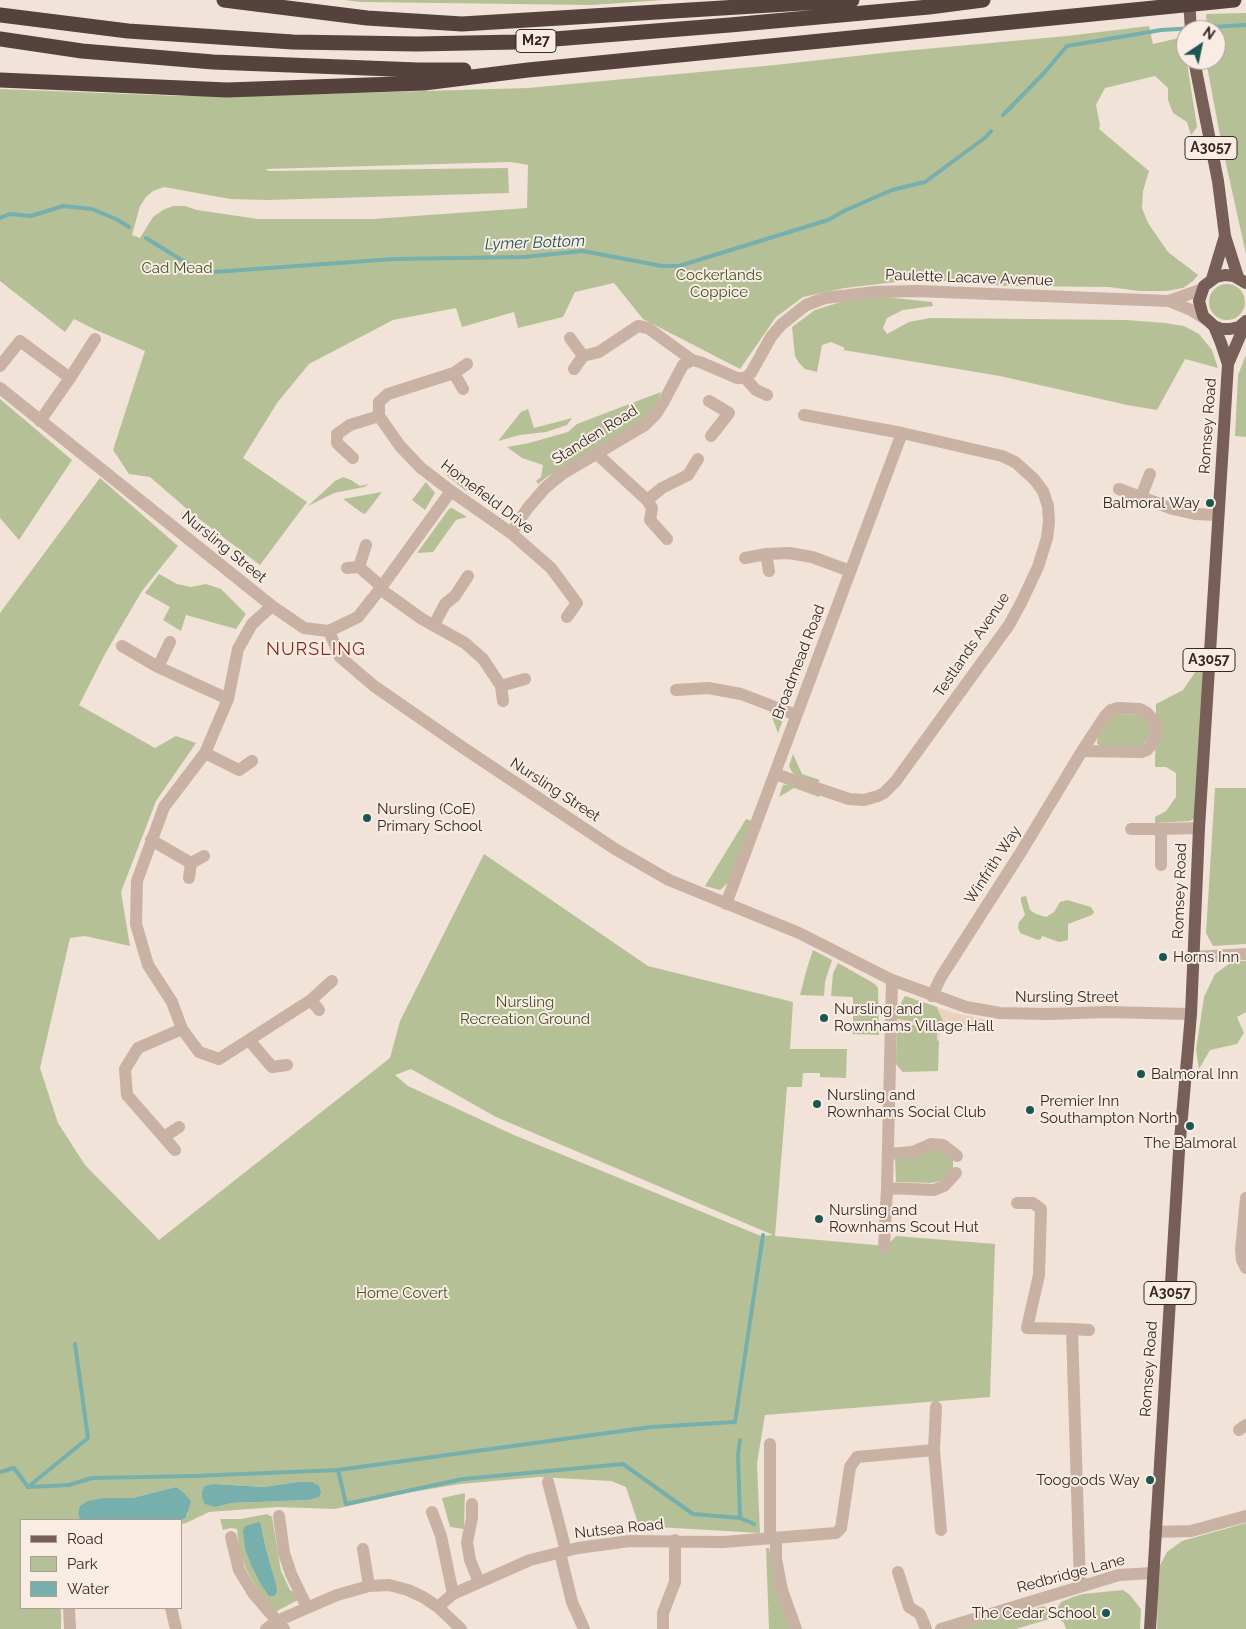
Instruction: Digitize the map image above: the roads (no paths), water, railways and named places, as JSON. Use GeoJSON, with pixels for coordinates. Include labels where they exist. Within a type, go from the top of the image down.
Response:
{"type":"FeatureCollection","features":[{"type":"Feature","properties":{"kind":"highway","name":"M27"},"geometry":{"type":"LineString","coordinates":[[224,0],[367,18],[462,24],[852,0]]}},
{"type":"Feature","properties":{"kind":"highway","name":"M27"},"geometry":{"type":"LineString","coordinates":[[0,15],[128,31],[293,42],[426,44],[517,42],[930,7],[983,0]]}},
{"type":"Feature","properties":{"kind":"highway","name":"M27"},"geometry":{"type":"LineString","coordinates":[[0,80],[227,90],[424,83],[528,70],[1234,0]]}},
{"type":"Feature","properties":{"kind":"highway","name":"M27"},"geometry":{"type":"LineString","coordinates":[[0,39],[82,51],[213,62],[418,70],[528,70]]}},
{"type":"Feature","properties":{"kind":"main road"},"geometry":{"type":"LineString","coordinates":[[1188,0],[1190,20]]}},
{"type":"Feature","properties":{"kind":"main road","name":"A3057"},"geometry":{"type":"LineString","coordinates":[[1196,70],[1218,180],[1225,236],[1242,280]]}},
{"type":"Feature","properties":{"kind":"main road","name":"A3057"},"geometry":{"type":"LineString","coordinates":[[1212,279],[1225,236]]}},
{"type":"Feature","properties":{"kind":"main road"},"geometry":{"type":"LineString","coordinates":[[1202,289],[1212,279],[1225,275],[1242,280]]}},
{"type":"Feature","properties":{"kind":"main road","name":"Romsey Road"},"geometry":{"type":"LineString","coordinates":[[1202,289],[1199,305],[1201,312],[1210,323],[1221,343],[1228,364]]}},
{"type":"Feature","properties":{"kind":"main road"},"geometry":{"type":"LineString","coordinates":[[1210,323],[1222,329],[1230,329],[1239,327],[1246,321]]}},
{"type":"Feature","properties":{"kind":"main road","name":"Romsey Road"},"geometry":{"type":"LineString","coordinates":[[1150,1629],[1179,1152],[1191,1014],[1199,828],[1228,364],[1246,321]]}},
{"type":"Feature","properties":{"kind":"street","name":"Paulette Lacave Avenue"},"geometry":{"type":"LineString","coordinates":[[1169,301],[1202,289]]}},
{"type":"Feature","properties":{"kind":"street","name":"Paulette Lacave Avenue"},"geometry":{"type":"LineString","coordinates":[[745,378],[751,373],[780,325],[806,305],[825,298],[875,292],[918,290],[1169,301],[1191,310],[1210,323]]}},
{"type":"Feature","properties":{"kind":"street"},"geometry":{"type":"LineString","coordinates":[[574,369],[583,356],[599,352],[638,326],[648,328],[692,360],[737,378],[745,378],[756,390],[766,395]]}},
{"type":"Feature","properties":{"kind":"street"},"geometry":{"type":"LineString","coordinates":[[570,338],[583,356]]}},
{"type":"Feature","properties":{"kind":"street"},"geometry":{"type":"LineString","coordinates":[[40,421],[95,339]]}},
{"type":"Feature","properties":{"kind":"street"},"geometry":{"type":"LineString","coordinates":[[0,366],[20,340],[70,378]]}},
{"type":"Feature","properties":{"kind":"street","name":"Standen Road"},"geometry":{"type":"LineString","coordinates":[[511,534],[527,509],[545,488],[562,474],[645,425],[656,414],[683,365],[692,360]]}},
{"type":"Feature","properties":{"kind":"street"},"geometry":{"type":"LineString","coordinates":[[353,458],[337,443],[337,434],[350,425],[379,416],[379,402],[388,394],[454,373],[468,364]]}},
{"type":"Feature","properties":{"kind":"street"},"geometry":{"type":"LineString","coordinates":[[454,373],[463,389]]}},
{"type":"Feature","properties":{"kind":"street","name":"Nursling Street"},"geometry":{"type":"LineString","coordinates":[[0,388],[272,606],[304,628],[330,631],[340,656],[381,691],[465,750],[615,849],[669,880],[799,933],[892,980],[966,1007],[1000,1013],[1120,1012],[1191,1014]]}},
{"type":"Feature","properties":{"kind":"street"},"geometry":{"type":"LineString","coordinates":[[709,401],[728,412],[711,436]]}},
{"type":"Feature","properties":{"kind":"street","name":"Testlands Avenue"},"geometry":{"type":"LineString","coordinates":[[775,774],[849,799],[864,800],[884,793],[895,782],[1004,632],[1021,603],[1038,567],[1047,538],[1049,522],[1048,506],[1043,492],[1025,470],[1013,461],[988,452],[902,433],[804,415]]}},
{"type":"Feature","properties":{"kind":"street","name":"Homefield Drive"},"geometry":{"type":"LineString","coordinates":[[379,416],[400,446],[421,468],[511,534],[551,568],[582,603],[567,617]]}},
{"type":"Feature","properties":{"kind":"street","name":"Broadmead Road"},"geometry":{"type":"LineString","coordinates":[[726,904],[902,433]]}},
{"type":"Feature","properties":{"kind":"street"},"geometry":{"type":"LineString","coordinates":[[597,454],[649,504],[650,520],[668,539]]}},
{"type":"Feature","properties":{"kind":"street"},"geometry":{"type":"LineString","coordinates":[[649,504],[662,488],[688,475],[698,459]]}},
{"type":"Feature","properties":{"kind":"street"},"geometry":{"type":"LineString","coordinates":[[1141,497],[1150,474]]}},
{"type":"Feature","properties":{"kind":"street"},"geometry":{"type":"LineString","coordinates":[[1119,489],[1172,509],[1195,514],[1218,515]]}},
{"type":"Feature","properties":{"kind":"street"},"geometry":{"type":"LineString","coordinates":[[330,631],[358,616],[381,588],[451,491]]}},
{"type":"Feature","properties":{"kind":"street"},"geometry":{"type":"LineString","coordinates":[[366,546],[353,567],[422,619],[465,643],[483,660],[501,686],[503,701]]}},
{"type":"Feature","properties":{"kind":"street"},"geometry":{"type":"LineString","coordinates":[[745,558],[787,553],[812,557],[850,571]]}},
{"type":"Feature","properties":{"kind":"street"},"geometry":{"type":"LineString","coordinates":[[766,554],[769,571]]}},
{"type":"Feature","properties":{"kind":"street"},"geometry":{"type":"LineString","coordinates":[[434,625],[445,604],[455,596],[468,576]]}},
{"type":"Feature","properties":{"kind":"street"},"geometry":{"type":"LineString","coordinates":[[272,606],[252,624],[238,649],[228,699],[205,753],[164,807],[137,881],[136,924],[148,966],[172,1002],[182,1029],[199,1052],[219,1059],[311,1000],[332,981]]}},
{"type":"Feature","properties":{"kind":"street"},"geometry":{"type":"LineString","coordinates":[[158,666],[170,642]]}},
{"type":"Feature","properties":{"kind":"street"},"geometry":{"type":"LineString","coordinates":[[122,646],[158,666],[228,699]]}},
{"type":"Feature","properties":{"kind":"street"},"geometry":{"type":"LineString","coordinates":[[501,686],[525,679]]}},
{"type":"Feature","properties":{"kind":"street"},"geometry":{"type":"LineString","coordinates":[[676,689],[708,688],[741,694],[796,715]]}},
{"type":"Feature","properties":{"kind":"street","name":"Winfrith Way"},"geometry":{"type":"LineString","coordinates":[[932,996],[941,977],[1022,852],[1082,751],[1105,716],[1111,710],[1118,708],[1140,709],[1147,712],[1153,720],[1156,729],[1155,737],[1147,750],[1141,752],[1082,751]]}},
{"type":"Feature","properties":{"kind":"street"},"geometry":{"type":"LineString","coordinates":[[205,753],[239,776],[252,761]]}},
{"type":"Feature","properties":{"kind":"street"},"geometry":{"type":"LineString","coordinates":[[1131,829],[1199,828]]}},
{"type":"Feature","properties":{"kind":"street"},"geometry":{"type":"LineString","coordinates":[[1161,829],[1161,865]]}},
{"type":"Feature","properties":{"kind":"street"},"geometry":{"type":"LineString","coordinates":[[152,840],[191,863]]}},
{"type":"Feature","properties":{"kind":"street"},"geometry":{"type":"LineString","coordinates":[[191,863],[204,856]]}},
{"type":"Feature","properties":{"kind":"street"},"geometry":{"type":"LineString","coordinates":[[189,878],[191,863]]}},
{"type":"Feature","properties":{"kind":"street"},"geometry":{"type":"LineString","coordinates":[[1194,957],[1246,954]]}},
{"type":"Feature","properties":{"kind":"street"},"geometry":{"type":"LineString","coordinates":[[884,1247],[892,980]]}},
{"type":"Feature","properties":{"kind":"street"},"geometry":{"type":"LineString","coordinates":[[311,1000],[319,1010]]}},
{"type":"Feature","properties":{"kind":"street"},"geometry":{"type":"LineString","coordinates":[[175,1150],[127,1095],[125,1069],[138,1048],[182,1029]]}},
{"type":"Feature","properties":{"kind":"street"},"geometry":{"type":"LineString","coordinates":[[249,1040],[271,1073],[288,1065]]}},
{"type":"Feature","properties":{"kind":"street"},"geometry":{"type":"LineString","coordinates":[[164,1137],[179,1127]]}},
{"type":"Feature","properties":{"kind":"street"},"geometry":{"type":"LineString","coordinates":[[888,1154],[913,1152],[930,1144],[944,1145],[957,1156]]}},
{"type":"Feature","properties":{"kind":"street"},"geometry":{"type":"LineString","coordinates":[[887,1188],[934,1190],[944,1186],[956,1173]]}},
{"type":"Feature","properties":{"kind":"street"},"geometry":{"type":"LineString","coordinates":[[1246,1198],[1241,1250],[1242,1260],[1246,1268]]}},
{"type":"Feature","properties":{"kind":"street"},"geometry":{"type":"LineString","coordinates":[[1017,1203],[1033,1203],[1041,1209],[1039,1275],[1027,1328],[1089,1330]]}},
{"type":"Feature","properties":{"kind":"street"},"geometry":{"type":"LineString","coordinates":[[1072,1329],[1080,1586]]}},
{"type":"Feature","properties":{"kind":"street"},"geometry":{"type":"LineString","coordinates":[[936,1408],[934,1450],[941,1530]]}},
{"type":"Feature","properties":{"kind":"street"},"geometry":{"type":"LineString","coordinates":[[770,1444],[773,1538],[782,1590],[796,1629]]}},
{"type":"Feature","properties":{"kind":"street","name":"Nutsea Road"},"geometry":{"type":"LineString","coordinates":[[438,1607],[453,1594],[479,1582],[530,1560],[563,1552],[630,1542],[675,1540],[723,1542],[836,1533],[841,1528],[850,1467],[857,1456],[934,1450]]}},
{"type":"Feature","properties":{"kind":"street","name":"Nutsea Road"},"geometry":{"type":"LineString","coordinates":[[548,1482],[572,1602],[584,1629]]}},
{"type":"Feature","properties":{"kind":"street"},"geometry":{"type":"LineString","coordinates":[[472,1504],[472,1518],[467,1542],[470,1560],[479,1582]]}},
{"type":"Feature","properties":{"kind":"street"},"geometry":{"type":"LineString","coordinates":[[432,1512],[441,1536],[453,1594]]}},
{"type":"Feature","properties":{"kind":"street"},"geometry":{"type":"LineString","coordinates":[[279,1516],[284,1553],[291,1574],[307,1607]]}},
{"type":"Feature","properties":{"kind":"street"},"geometry":{"type":"LineString","coordinates":[[1155,1532],[1191,1531],[1246,1516]]}},
{"type":"Feature","properties":{"kind":"street"},"geometry":{"type":"LineString","coordinates":[[231,1537],[239,1570],[253,1594],[281,1625]]}},
{"type":"Feature","properties":{"kind":"street","name":"Nutsea Road"},"geometry":{"type":"LineString","coordinates":[[663,1629],[663,1613],[675,1582],[675,1540]]}},
{"type":"Feature","properties":{"kind":"street"},"geometry":{"type":"LineString","coordinates":[[363,1549],[369,1586]]}},
{"type":"Feature","properties":{"kind":"street"},"geometry":{"type":"LineString","coordinates":[[898,1572],[909,1607],[920,1614],[926,1629]]}},
{"type":"Feature","properties":{"kind":"street","name":"Redbridge Lane"},"geometry":{"type":"LineString","coordinates":[[941,1629],[1119,1575],[1152,1573]]}},
{"type":"Feature","properties":{"kind":"street"},"geometry":{"type":"LineString","coordinates":[[266,1629],[281,1625],[307,1607],[337,1594],[369,1586],[389,1585],[408,1590],[423,1597],[438,1607],[461,1629]]}},
{"type":"Feature","properties":{"kind":"street"},"geometry":{"type":"LineString","coordinates":[[69,1609],[70,1629]]}},
{"type":"Feature","properties":{"kind":"street"},"geometry":{"type":"LineString","coordinates":[[171,1609],[176,1629]]}},
{"type":"Feature","properties":{"kind":"water"},"geometry":{"type":"Polygon","coordinates":[[[297,1482],[312,1482],[319,1486],[321,1492],[319,1497],[308,1500],[232,1503],[216,1507],[205,1504],[202,1497],[202,1491],[205,1486],[214,1484],[264,1487],[297,1482]]]}},
{"type":"Feature","properties":{"kind":"water"},"geometry":{"type":"Polygon","coordinates":[[[176,1487],[191,1501],[186,1518],[182,1519],[80,1519],[78,1514],[80,1506],[88,1501],[104,1498],[132,1498],[176,1487]]]}},
{"type":"Feature","properties":{"kind":"water"},"geometry":{"type":"Polygon","coordinates":[[[259,1522],[276,1584],[277,1592],[274,1596],[269,1596],[262,1586],[245,1549],[243,1531],[245,1526],[259,1522]]]}},
{"type":"Feature","properties":{"kind":"waterway","name":"Lymer Bottom"},"geometry":{"type":"LineString","coordinates":[[1003,115],[1067,46],[1161,30],[1246,25]]}},
{"type":"Feature","properties":{"kind":"waterway","name":"Lymer Bottom"},"geometry":{"type":"LineString","coordinates":[[146,238],[193,267],[214,272],[394,259],[524,257],[583,251],[662,266],[679,266],[828,220],[892,190],[925,182],[986,137],[991,131]]}},
{"type":"Feature","properties":{"kind":"waterway","name":"Lymer Bottom"},"geometry":{"type":"LineString","coordinates":[[0,218],[10,214],[31,216],[63,206],[92,209],[116,219],[129,227]]}},
{"type":"Feature","properties":{"kind":"waterway"},"geometry":{"type":"LineString","coordinates":[[0,1472],[14,1468],[28,1487],[69,1485],[92,1478],[338,1470],[651,1427],[735,1422],[763,1235]]}},
{"type":"Feature","properties":{"kind":"waterway"},"geometry":{"type":"LineString","coordinates":[[28,1487],[88,1438],[75,1344]]}},
{"type":"Feature","properties":{"kind":"waterway"},"geometry":{"type":"LineString","coordinates":[[338,1470],[346,1504],[463,1479],[623,1464],[693,1514],[740,1518],[738,1455],[740,1440]]}},
{"type":"Feature","properties":{"kind":"waterway"},"geometry":{"type":"LineString","coordinates":[[740,1518],[754,1524]]}},
{"type":"Feature","properties":{"kind":"place","name":"Balmoral Way"},"geometry":{"type":"Point","coordinates":[1210,503]}},
{"type":"Feature","properties":{"kind":"place","name":"Nursling (CoE) Primary School"},"geometry":{"type":"Point","coordinates":[367,818]}},
{"type":"Feature","properties":{"kind":"place","name":"Horns Inn"},"geometry":{"type":"Point","coordinates":[1163,957]}},
{"type":"Feature","properties":{"kind":"place","name":"Nursling and Rownhams Village Hall"},"geometry":{"type":"Point","coordinates":[824,1018]}},
{"type":"Feature","properties":{"kind":"place","name":"Balmoral Inn"},"geometry":{"type":"Point","coordinates":[1141,1074]}},
{"type":"Feature","properties":{"kind":"place","name":"Nursling and Rownhams Social Club"},"geometry":{"type":"Point","coordinates":[817,1104]}},
{"type":"Feature","properties":{"kind":"place","name":"Premier Inn Southampton North"},"geometry":{"type":"Point","coordinates":[1030,1110]}},
{"type":"Feature","properties":{"kind":"place","name":"The Balmoral"},"geometry":{"type":"Point","coordinates":[1190,1126]}},
{"type":"Feature","properties":{"kind":"place","name":"Nursling and Rownhams Scout Hut"},"geometry":{"type":"Point","coordinates":[819,1219]}},
{"type":"Feature","properties":{"kind":"place","name":"Toogoods Way"},"geometry":{"type":"Point","coordinates":[1150,1480]}},
{"type":"Feature","properties":{"kind":"place","name":"The Cedar School"},"geometry":{"type":"Point","coordinates":[1106,1613]}},
{"type":"Feature","properties":{"kind":"district","name":"NURSLING"},"geometry":{"type":"Point","coordinates":[316,650]}},
{"type":"Feature","properties":{"kind":"park label","name":"Cad Mead"},"geometry":{"type":"Point","coordinates":[177,268]}},
{"type":"Feature","properties":{"kind":"park label","name":"Cockerlands Coppice"},"geometry":{"type":"Point","coordinates":[719,284]}},
{"type":"Feature","properties":{"kind":"park label","name":"Nursling Recreation Ground"},"geometry":{"type":"Point","coordinates":[525,1010]}},
{"type":"Feature","properties":{"kind":"park label","name":"Home Covert"},"geometry":{"type":"Point","coordinates":[402,1293]}}]}
